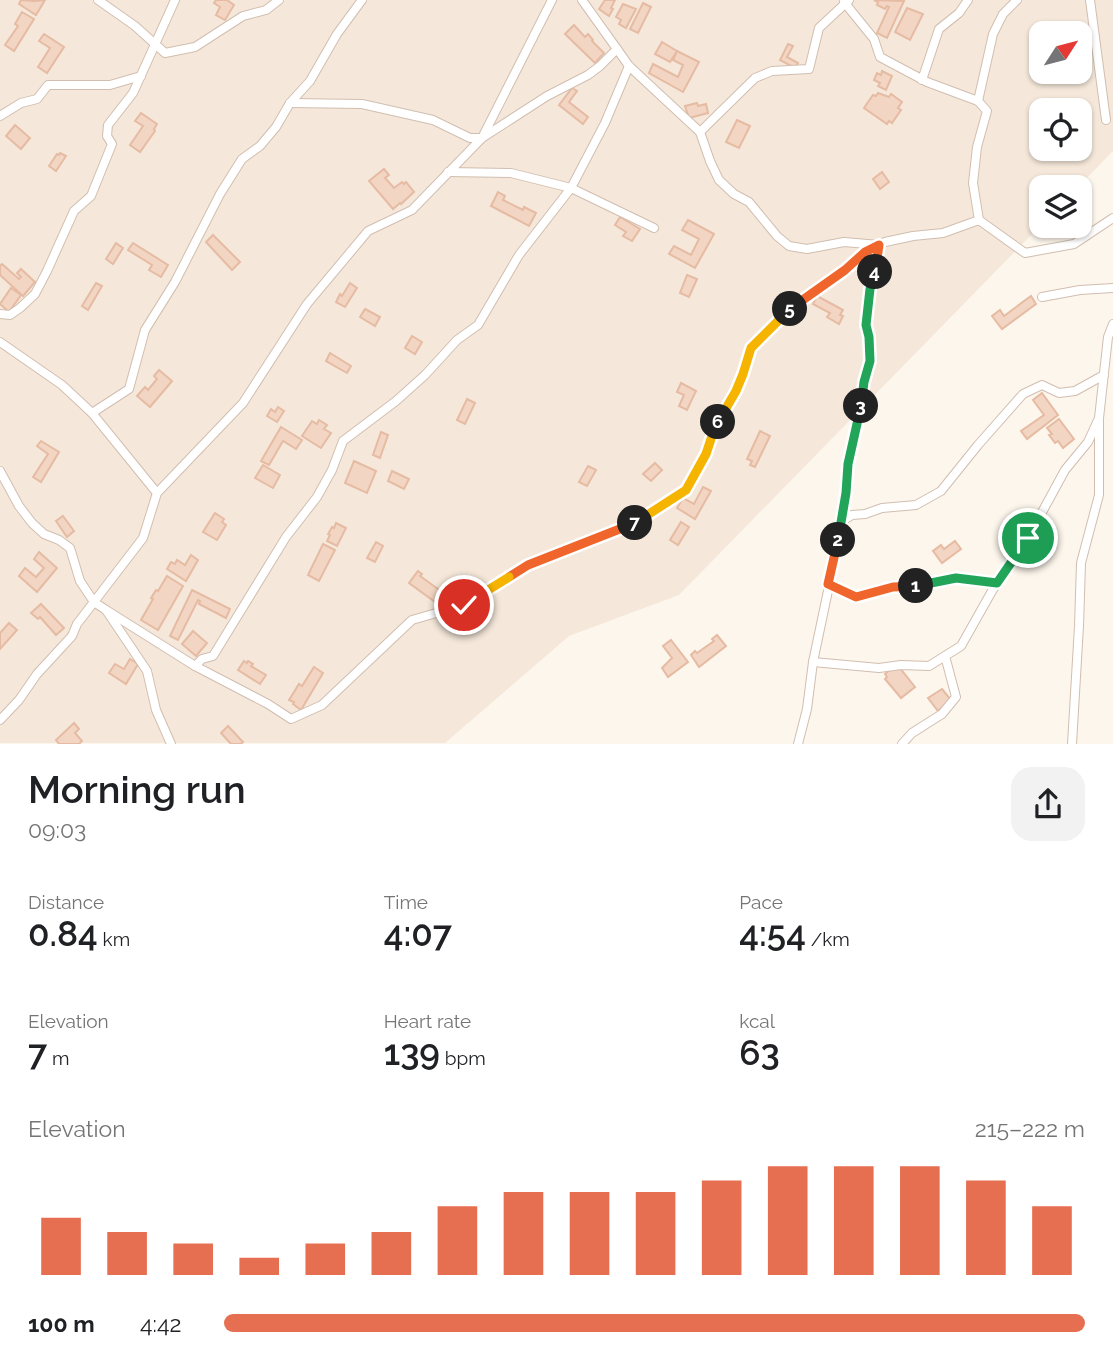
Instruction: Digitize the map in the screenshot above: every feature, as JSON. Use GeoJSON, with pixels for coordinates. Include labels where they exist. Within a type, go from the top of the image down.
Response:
{"type":"FeatureCollection","features":[{"type":"Feature","properties":{"kind":"street"},"geometry":{"type":"LineString","coordinates":[[98,0],[135,26],[165,53],[195,47],[243,16],[266,10],[279,0]]}},
{"type":"Feature","properties":{"kind":"street"},"geometry":{"type":"LineString","coordinates":[[0,314],[10,315],[35,294],[74,211],[91,196],[111,144],[107,136],[108,125],[133,93],[175,0]]}},
{"type":"Feature","properties":{"kind":"street"},"geometry":{"type":"LineString","coordinates":[[92,413],[128,389],[145,330],[175,282],[220,194],[242,159],[260,146],[276,127],[290,103],[310,81],[337,34],[362,0]]}},
{"type":"Feature","properties":{"kind":"street"},"geometry":{"type":"LineString","coordinates":[[482,138],[552,0]]}},
{"type":"Feature","properties":{"kind":"street"},"geometry":{"type":"LineString","coordinates":[[582,0],[629,66],[700,132],[719,180],[734,194],[749,202],[777,236],[789,246],[807,249],[845,242],[879,245]]}},
{"type":"Feature","properties":{"kind":"street"},"geometry":{"type":"LineString","coordinates":[[922,80],[939,29],[959,13],[968,0]]}},
{"type":"Feature","properties":{"kind":"street"},"geometry":{"type":"LineString","coordinates":[[978,101],[993,33],[1003,14],[1017,0]]}},
{"type":"Feature","properties":{"kind":"street"},"geometry":{"type":"LineString","coordinates":[[1090,0],[1109,123]]}},
{"type":"Feature","properties":{"kind":"street"},"geometry":{"type":"LineString","coordinates":[[700,132],[755,78],[772,71],[808,69],[819,28],[845,1],[856,19],[874,39],[880,57],[922,80],[978,101],[987,111],[977,147],[973,183],[979,220],[1025,253],[1073,244],[1113,218]]}},
{"type":"Feature","properties":{"kind":"street"},"geometry":{"type":"LineString","coordinates":[[0,720],[72,636],[77,624],[143,538],[157,493],[243,403],[307,304],[368,231],[412,210],[482,138],[547,96],[588,75],[618,49]]}},
{"type":"Feature","properties":{"kind":"street"},"geometry":{"type":"LineString","coordinates":[[195,666],[202,659],[213,656],[286,537],[317,497],[332,470],[342,441],[396,401],[425,375],[457,340],[478,325],[519,255],[571,188],[605,123],[629,66]]}},
{"type":"Feature","properties":{"kind":"street"},"geometry":{"type":"LineString","coordinates":[[0,116],[21,103],[37,99],[48,85],[110,85],[141,76]]}},
{"type":"Feature","properties":{"kind":"street"},"geometry":{"type":"LineString","coordinates":[[290,103],[362,104],[433,120],[470,138],[482,138]]}},
{"type":"Feature","properties":{"kind":"street"},"geometry":{"type":"LineString","coordinates":[[448,173],[512,173],[571,188],[654,228]]}},
{"type":"Feature","properties":{"kind":"street"},"geometry":{"type":"LineString","coordinates":[[0,471],[19,506],[32,523],[44,534],[70,548],[80,581],[94,602],[195,666],[291,719],[322,705],[412,620],[464,605],[528,565],[633,524],[686,490],[736,391],[751,348],[795,304],[818,290],[865,252],[885,242],[943,233],[979,220]]}},
{"type":"Feature","properties":{"kind":"street"},"geometry":{"type":"LineString","coordinates":[[798,744],[842,522],[848,464],[870,361],[867,309],[879,245]]}},
{"type":"Feature","properties":{"kind":"street"},"geometry":{"type":"LineString","coordinates":[[1042,297],[1080,290],[1113,288]]}},
{"type":"Feature","properties":{"kind":"street"},"geometry":{"type":"LineString","coordinates":[[1072,744],[1081,563],[1100,495],[1099,418],[1108,337],[1113,324]]}},
{"type":"Feature","properties":{"kind":"street"},"geometry":{"type":"LineString","coordinates":[[0,342],[62,385],[92,413],[157,493]]}},
{"type":"Feature","properties":{"kind":"street"},"geometry":{"type":"LineString","coordinates":[[842,522],[852,515],[882,508],[916,505],[941,491],[1023,394],[1042,385],[1059,393],[1075,391],[1104,374]]}},
{"type":"Feature","properties":{"kind":"street"},"geometry":{"type":"LineString","coordinates":[[813,662],[879,668],[901,665],[929,666],[961,646],[997,583],[1028,538],[1065,470],[1088,442],[1099,418]]}},
{"type":"Feature","properties":{"kind":"street"},"geometry":{"type":"LineString","coordinates":[[828,584],[856,597],[893,587],[924,585],[956,578],[997,583]]}},
{"type":"Feature","properties":{"kind":"street"},"geometry":{"type":"LineString","coordinates":[[106,610],[147,671],[156,710],[171,744]]}},
{"type":"Feature","properties":{"kind":"street"},"geometry":{"type":"LineString","coordinates":[[902,744],[912,733],[942,714],[956,696],[945,656]]}},
{"type":"Feature","properties":{"kind":"shaded area"},"geometry":{"type":"Polygon","coordinates":[[[0,0],[1113,0],[1113,151],[1090,175],[1029,175],[1029,237],[679,595],[569,636],[445,743],[0,743],[0,0]]]}},
{"type":"Feature","properties":{"kind":"building"},"geometry":{"type":"Polygon","coordinates":[[[21,0],[45,0],[36,15],[19,4],[21,0]]]}},
{"type":"Feature","properties":{"kind":"building"},"geometry":{"type":"Polygon","coordinates":[[[216,0],[227,0],[234,5],[225,20],[216,15],[220,7],[214,3],[216,0]]]}},
{"type":"Feature","properties":{"kind":"building"},"geometry":{"type":"Polygon","coordinates":[[[605,0],[615,0],[609,16],[599,9],[605,0]]]}},
{"type":"Feature","properties":{"kind":"building"},"geometry":{"type":"Polygon","coordinates":[[[874,0],[904,1],[887,38],[877,33],[889,7],[885,9],[874,0]]]}},
{"type":"Feature","properties":{"kind":"building"},"geometry":{"type":"Polygon","coordinates":[[[643,3],[651,7],[638,33],[630,29],[643,3]]]}},
{"type":"Feature","properties":{"kind":"building"},"geometry":{"type":"Polygon","coordinates":[[[623,4],[636,9],[626,28],[619,24],[621,20],[616,17],[623,4]]]}},
{"type":"Feature","properties":{"kind":"building"},"geometry":{"type":"Polygon","coordinates":[[[907,8],[923,14],[910,40],[895,32],[907,8]]]}},
{"type":"Feature","properties":{"kind":"building"},"geometry":{"type":"Polygon","coordinates":[[[22,12],[34,19],[14,51],[5,45],[18,26],[15,24],[22,12]]]}},
{"type":"Feature","properties":{"kind":"building"},"geometry":{"type":"Polygon","coordinates":[[[574,25],[585,37],[588,34],[604,53],[595,63],[565,34],[574,25]]]}},
{"type":"Feature","properties":{"kind":"building"},"geometry":{"type":"Polygon","coordinates":[[[44,34],[64,47],[47,73],[38,67],[50,48],[39,41],[44,34]]]}},
{"type":"Feature","properties":{"kind":"building"},"geometry":{"type":"Polygon","coordinates":[[[662,42],[677,51],[670,62],[655,54],[662,42]]]}},
{"type":"Feature","properties":{"kind":"building"},"geometry":{"type":"Polygon","coordinates":[[[788,44],[793,46],[787,57],[798,63],[795,68],[780,60],[788,44]]]}},
{"type":"Feature","properties":{"kind":"building"},"geometry":{"type":"Polygon","coordinates":[[[677,51],[699,62],[683,92],[649,73],[653,64],[678,77],[683,65],[673,60],[677,51]]]}},
{"type":"Feature","properties":{"kind":"building"},"geometry":{"type":"Polygon","coordinates":[[[882,71],[892,76],[886,90],[874,80],[877,73],[881,75],[882,71]]]}},
{"type":"Feature","properties":{"kind":"building"},"geometry":{"type":"Polygon","coordinates":[[[572,88],[577,91],[569,102],[588,117],[583,124],[559,105],[572,88]]]}},
{"type":"Feature","properties":{"kind":"building"},"geometry":{"type":"Polygon","coordinates":[[[878,93],[889,97],[891,94],[902,102],[898,108],[901,110],[892,123],[889,121],[887,124],[864,108],[873,95],[878,93]]]}},
{"type":"Feature","properties":{"kind":"building"},"geometry":{"type":"Polygon","coordinates":[[[697,103],[698,106],[706,104],[708,113],[689,118],[685,106],[697,103]]]}},
{"type":"Feature","properties":{"kind":"building"},"geometry":{"type":"Polygon","coordinates":[[[141,113],[157,124],[140,152],[130,145],[143,126],[135,121],[141,113]]]}},
{"type":"Feature","properties":{"kind":"building"},"geometry":{"type":"Polygon","coordinates":[[[737,120],[750,126],[739,148],[726,142],[737,120]]]}},
{"type":"Feature","properties":{"kind":"building"},"geometry":{"type":"Polygon","coordinates":[[[15,125],[30,138],[21,149],[6,136],[15,125]]]}},
{"type":"Feature","properties":{"kind":"building"},"geometry":{"type":"Polygon","coordinates":[[[60,153],[66,156],[56,171],[49,166],[60,153]]]}},
{"type":"Feature","properties":{"kind":"building"},"geometry":{"type":"Polygon","coordinates":[[[384,169],[389,175],[385,178],[394,188],[406,182],[414,192],[393,209],[369,181],[384,169]]]}},
{"type":"Feature","properties":{"kind":"building"},"geometry":{"type":"Polygon","coordinates":[[[882,172],[889,182],[880,189],[873,179],[882,172]]]}},
{"type":"Feature","properties":{"kind":"building"},"geometry":{"type":"Polygon","coordinates":[[[498,192],[505,196],[503,200],[536,213],[529,226],[491,206],[498,192]]]}},
{"type":"Feature","properties":{"kind":"building"},"geometry":{"type":"Polygon","coordinates":[[[620,217],[640,229],[632,241],[623,236],[626,232],[615,225],[620,217]]]}},
{"type":"Feature","properties":{"kind":"building"},"geometry":{"type":"Polygon","coordinates":[[[688,220],[714,234],[695,268],[669,254],[674,246],[691,255],[699,239],[682,230],[688,220]]]}},
{"type":"Feature","properties":{"kind":"building"},"geometry":{"type":"Polygon","coordinates":[[[213,235],[240,262],[232,270],[206,242],[213,235]]]}},
{"type":"Feature","properties":{"kind":"building"},"geometry":{"type":"Polygon","coordinates":[[[116,243],[123,248],[113,264],[106,259],[116,243]]]}},
{"type":"Feature","properties":{"kind":"building"},"geometry":{"type":"Polygon","coordinates":[[[133,243],[168,265],[161,277],[149,270],[152,265],[128,250],[133,243]]]}},
{"type":"Feature","properties":{"kind":"building"},"geometry":{"type":"Polygon","coordinates":[[[2,264],[19,279],[21,277],[17,273],[21,269],[35,282],[23,296],[0,275],[2,264]]]}},
{"type":"Feature","properties":{"kind":"building"},"geometry":{"type":"Polygon","coordinates":[[[687,275],[697,279],[689,297],[680,293],[687,275]]]}},
{"type":"Feature","properties":{"kind":"building"},"geometry":{"type":"Polygon","coordinates":[[[96,283],[102,286],[88,310],[82,306],[96,283]]]}},
{"type":"Feature","properties":{"kind":"building"},"geometry":{"type":"Polygon","coordinates":[[[350,283],[357,288],[345,307],[336,302],[350,283]]]}},
{"type":"Feature","properties":{"kind":"building"},"geometry":{"type":"Polygon","coordinates":[[[11,288],[21,295],[9,312],[0,304],[11,288]]]}},
{"type":"Feature","properties":{"kind":"building"},"geometry":{"type":"Polygon","coordinates":[[[817,296],[843,310],[839,324],[827,317],[830,313],[813,304],[817,296]]]}},
{"type":"Feature","properties":{"kind":"building"},"geometry":{"type":"Polygon","coordinates":[[[1031,296],[1036,304],[1002,329],[992,316],[1000,310],[1004,316],[1031,296]]]}},
{"type":"Feature","properties":{"kind":"building"},"geometry":{"type":"Polygon","coordinates":[[[365,309],[380,317],[375,326],[360,317],[365,309]]]}},
{"type":"Feature","properties":{"kind":"building"},"geometry":{"type":"Polygon","coordinates":[[[412,336],[422,342],[415,354],[405,348],[412,336]]]}},
{"type":"Feature","properties":{"kind":"building"},"geometry":{"type":"Polygon","coordinates":[[[330,353],[351,366],[347,373],[326,361],[330,353]]]}},
{"type":"Feature","properties":{"kind":"building"},"geometry":{"type":"Polygon","coordinates":[[[159,370],[172,381],[150,407],[137,396],[145,387],[148,390],[157,379],[154,376],[159,370]]]}},
{"type":"Feature","properties":{"kind":"building"},"geometry":{"type":"Polygon","coordinates":[[[681,383],[696,391],[687,410],[679,406],[684,395],[677,392],[681,383]]]}},
{"type":"Feature","properties":{"kind":"building"},"geometry":{"type":"Polygon","coordinates":[[[1042,393],[1058,415],[1027,439],[1021,431],[1044,415],[1033,400],[1042,393]]]}},
{"type":"Feature","properties":{"kind":"building"},"geometry":{"type":"Polygon","coordinates":[[[467,399],[475,403],[465,424],[457,420],[467,399]]]}},
{"type":"Feature","properties":{"kind":"building"},"geometry":{"type":"Polygon","coordinates":[[[278,407],[284,411],[277,422],[267,416],[271,409],[275,412],[278,407]]]}},
{"type":"Feature","properties":{"kind":"building"},"geometry":{"type":"Polygon","coordinates":[[[1059,419],[1074,439],[1063,448],[1058,441],[1055,443],[1047,428],[1059,419]]]}},
{"type":"Feature","properties":{"kind":"building"},"geometry":{"type":"Polygon","coordinates":[[[319,420],[327,425],[324,429],[331,433],[321,448],[302,436],[312,421],[317,424],[319,420]]]}},
{"type":"Feature","properties":{"kind":"building"},"geometry":{"type":"Polygon","coordinates":[[[281,427],[302,440],[296,449],[283,441],[269,465],[261,461],[281,427]]]}},
{"type":"Feature","properties":{"kind":"building"},"geometry":{"type":"Polygon","coordinates":[[[760,431],[770,436],[755,467],[750,465],[752,461],[747,459],[760,431]]]}},
{"type":"Feature","properties":{"kind":"building"},"geometry":{"type":"Polygon","coordinates":[[[381,432],[388,435],[380,458],[373,455],[381,432]]]}},
{"type":"Feature","properties":{"kind":"building"},"geometry":{"type":"Polygon","coordinates":[[[41,441],[59,452],[41,482],[33,477],[48,454],[37,446],[41,441]]]}},
{"type":"Feature","properties":{"kind":"building"},"geometry":{"type":"Polygon","coordinates":[[[354,461],[376,471],[367,493],[345,483],[354,461]]]}},
{"type":"Feature","properties":{"kind":"building"},"geometry":{"type":"Polygon","coordinates":[[[655,463],[662,470],[651,481],[643,474],[655,463]]]}},
{"type":"Feature","properties":{"kind":"building"},"geometry":{"type":"Polygon","coordinates":[[[263,465],[280,475],[273,488],[255,478],[263,465]]]}},
{"type":"Feature","properties":{"kind":"building"},"geometry":{"type":"Polygon","coordinates":[[[588,466],[596,470],[587,486],[579,482],[588,466]]]}},
{"type":"Feature","properties":{"kind":"building"},"geometry":{"type":"Polygon","coordinates":[[[392,471],[409,479],[404,489],[388,481],[392,471]]]}},
{"type":"Feature","properties":{"kind":"building"},"geometry":{"type":"Polygon","coordinates":[[[703,487],[711,491],[695,519],[677,508],[683,498],[694,504],[703,487]]]}},
{"type":"Feature","properties":{"kind":"building"},"geometry":{"type":"Polygon","coordinates":[[[215,513],[224,519],[222,522],[226,525],[217,540],[203,532],[215,513]]]}},
{"type":"Feature","properties":{"kind":"building"},"geometry":{"type":"Polygon","coordinates":[[[63,516],[74,531],[67,537],[56,521],[63,516]]]}},
{"type":"Feature","properties":{"kind":"building"},"geometry":{"type":"Polygon","coordinates":[[[681,522],[689,527],[678,545],[670,540],[681,522]]]}},
{"type":"Feature","properties":{"kind":"building"},"geometry":{"type":"Polygon","coordinates":[[[336,523],[346,528],[337,546],[327,541],[330,535],[328,534],[336,523]]]}},
{"type":"Feature","properties":{"kind":"building"},"geometry":{"type":"Polygon","coordinates":[[[955,541],[961,549],[942,563],[933,551],[941,545],[944,549],[955,541]]]}},
{"type":"Feature","properties":{"kind":"building"},"geometry":{"type":"Polygon","coordinates":[[[376,542],[383,546],[375,562],[367,558],[376,542]]]}},
{"type":"Feature","properties":{"kind":"building"},"geometry":{"type":"Polygon","coordinates":[[[323,544],[335,550],[319,581],[308,575],[323,544]]]}},
{"type":"Feature","properties":{"kind":"building"},"geometry":{"type":"Polygon","coordinates":[[[39,552],[57,568],[37,592],[19,576],[25,568],[36,577],[44,568],[34,559],[39,552]]]}},
{"type":"Feature","properties":{"kind":"building"},"geometry":{"type":"Polygon","coordinates":[[[191,555],[198,560],[186,581],[167,569],[171,562],[175,564],[177,560],[185,565],[191,555]]]}},
{"type":"Feature","properties":{"kind":"building"},"geometry":{"type":"Polygon","coordinates":[[[418,571],[422,574],[420,576],[449,597],[442,607],[409,583],[418,571]]]}},
{"type":"Feature","properties":{"kind":"building"},"geometry":{"type":"Polygon","coordinates":[[[167,576],[183,586],[158,630],[141,620],[153,599],[151,598],[167,576]]]}},
{"type":"Feature","properties":{"kind":"building"},"geometry":{"type":"Polygon","coordinates":[[[192,590],[230,609],[226,618],[199,604],[198,600],[178,640],[170,636],[192,590]]]}},
{"type":"Feature","properties":{"kind":"building"},"geometry":{"type":"Polygon","coordinates":[[[41,604],[64,628],[56,635],[40,617],[38,619],[31,613],[41,604]]]}},
{"type":"Feature","properties":{"kind":"building"},"geometry":{"type":"Polygon","coordinates":[[[9,623],[17,630],[0,649],[0,633],[9,623]]]}},
{"type":"Feature","properties":{"kind":"building"},"geometry":{"type":"Polygon","coordinates":[[[193,631],[207,643],[196,656],[182,644],[193,631]]]}},
{"type":"Feature","properties":{"kind":"building"},"geometry":{"type":"Polygon","coordinates":[[[717,635],[726,646],[699,667],[691,655],[714,641],[712,639],[717,635]]]}},
{"type":"Feature","properties":{"kind":"building"},"geometry":{"type":"Polygon","coordinates":[[[671,640],[688,662],[668,677],[662,668],[672,658],[663,646],[671,640]]]}},
{"type":"Feature","properties":{"kind":"building"},"geometry":{"type":"Polygon","coordinates":[[[130,659],[138,664],[126,684],[109,673],[115,664],[124,669],[130,659]]]}},
{"type":"Feature","properties":{"kind":"building"},"geometry":{"type":"Polygon","coordinates":[[[244,661],[253,664],[251,666],[266,675],[260,684],[238,670],[244,661]]]}},
{"type":"Feature","properties":{"kind":"building"},"geometry":{"type":"Polygon","coordinates":[[[894,666],[899,667],[915,687],[901,698],[885,679],[885,674],[894,666]]]}},
{"type":"Feature","properties":{"kind":"building"},"geometry":{"type":"Polygon","coordinates":[[[314,667],[323,673],[301,710],[289,700],[314,667]]]}},
{"type":"Feature","properties":{"kind":"building"},"geometry":{"type":"Polygon","coordinates":[[[942,689],[951,700],[938,711],[928,698],[942,689]]]}},
{"type":"Feature","properties":{"kind":"building"},"geometry":{"type":"Polygon","coordinates":[[[74,723],[79,729],[75,733],[82,741],[79,744],[59,744],[56,740],[74,723]]]}},
{"type":"Feature","properties":{"kind":"building"},"geometry":{"type":"Polygon","coordinates":[[[228,726],[243,742],[241,744],[231,744],[221,733],[228,726]]]}},
{"type":"Feature","properties":{"kind":"route"},"geometry":{"type":"LineString","coordinates":[[464,605],[528,565],[633,524],[686,490],[736,391],[751,348],[795,304],[845,270],[865,252],[879,245],[867,309],[870,361],[848,464],[841,529],[828,584],[856,597],[893,587],[924,585],[956,578],[997,583],[1028,538]]}}]}
